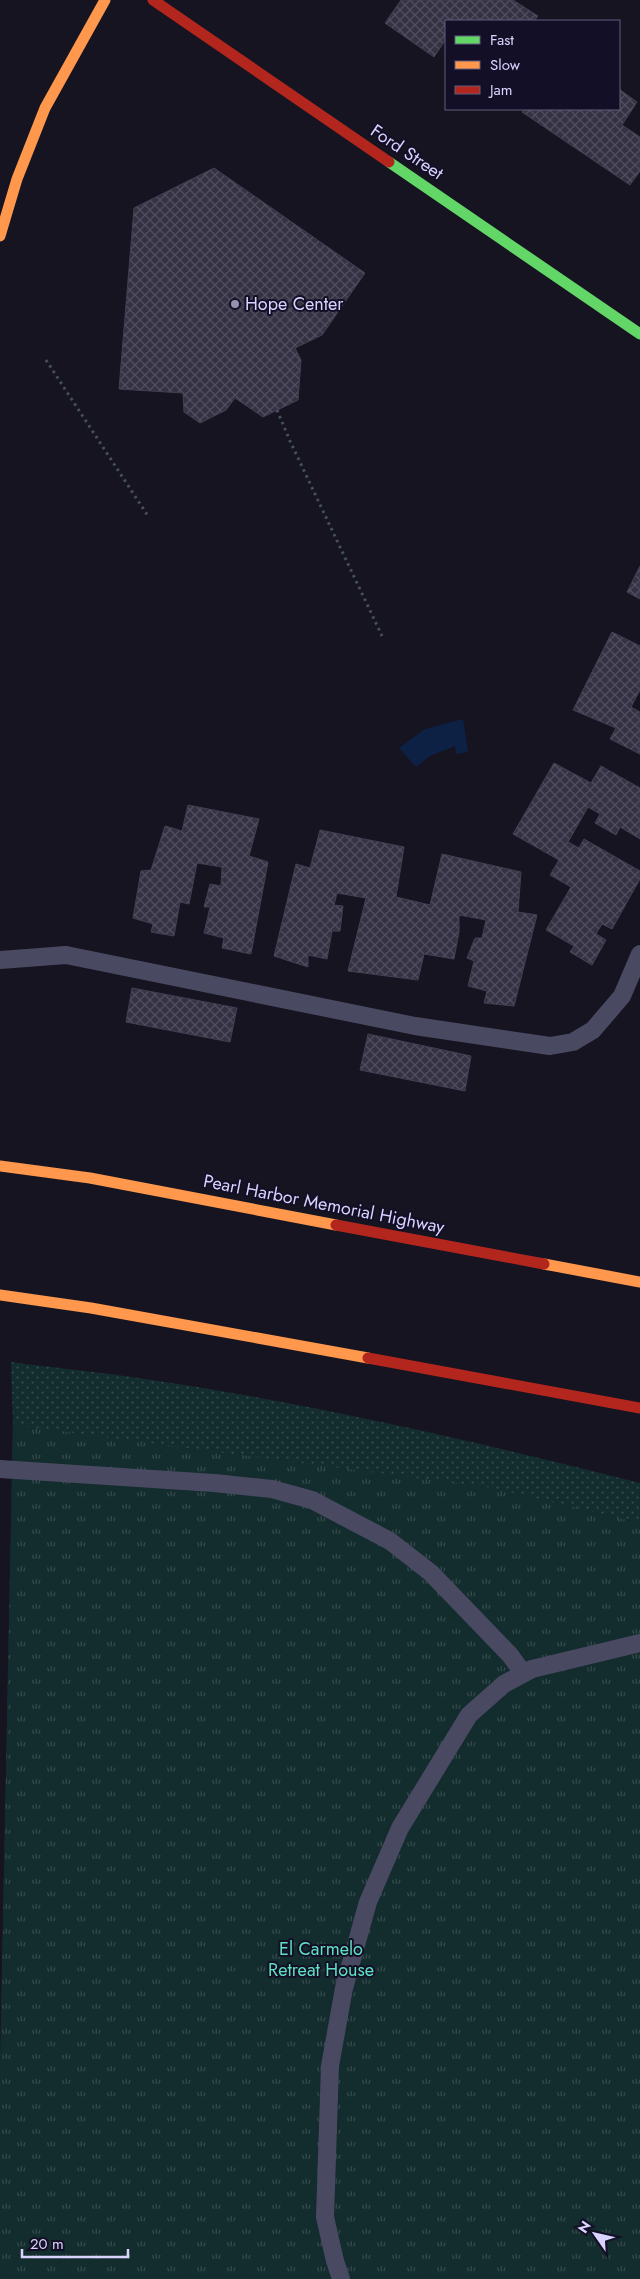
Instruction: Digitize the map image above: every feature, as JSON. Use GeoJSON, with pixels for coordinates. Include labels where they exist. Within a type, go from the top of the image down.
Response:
{"type":"FeatureCollection","features":[{"type":"Feature","properties":{"kind":"main road"},"geometry":{"type":"LineString","coordinates":[[0,236],[17,179],[45,108],[105,0]]}},
{"type":"Feature","properties":{"kind":"main road","name":"Ford Street"},"geometry":{"type":"LineString","coordinates":[[153,0],[640,334]]}},
{"type":"Feature","properties":{"kind":"main road","name":"Pearl Harbor Memorial Highway"},"geometry":{"type":"LineString","coordinates":[[0,1166],[90,1178],[640,1282]]}},
{"type":"Feature","properties":{"kind":"main road"},"geometry":{"type":"LineString","coordinates":[[0,1295],[91,1308],[640,1408]]}},
{"type":"Feature","properties":{"kind":"lane"},"geometry":{"type":"LineString","coordinates":[[0,960],[66,955],[415,1026],[550,1046],[573,1042],[594,1030],[622,996],[640,954]]}},
{"type":"Feature","properties":{"kind":"lane"},"geometry":{"type":"LineString","coordinates":[[0,1469],[214,1483],[272,1489],[312,1500],[390,1541],[432,1573],[510,1655],[523,1673]]}},
{"type":"Feature","properties":{"kind":"lane"},"geometry":{"type":"LineString","coordinates":[[341,2279],[325,2217],[330,2066],[344,1988],[368,1902],[400,1828],[469,1715],[504,1684],[532,1669],[640,1643]]}},
{"type":"Feature","properties":{"kind":"path"},"geometry":{"type":"LineString","coordinates":[[46,360],[148,516]]}},
{"type":"Feature","properties":{"kind":"path"},"geometry":{"type":"LineString","coordinates":[[277,410],[382,636]]}},
{"type":"Feature","properties":{"kind":"green space"},"geometry":{"type":"Polygon","coordinates":[[[11,1362],[128,1377],[270,1400],[456,1438],[640,1483],[640,1523],[588,1511],[0,2279],[0,2073],[13,1425],[11,1362]]]}},
{"type":"Feature","properties":{"kind":"green space","name":"El Carmelo Retreat House"},"geometry":{"type":"Polygon","coordinates":[[[13,1425],[492,1488],[640,1523],[640,2279],[0,2279],[0,2073],[13,1425]]]}},
{"type":"Feature","properties":{"kind":"water"},"geometry":{"type":"Polygon","coordinates":[[[463,719],[468,752],[456,754],[455,746],[430,756],[416,767],[399,748],[425,729],[463,719]]]}},
{"type":"Feature","properties":{"kind":"building"},"geometry":{"type":"Polygon","coordinates":[[[401,0],[513,0],[538,16],[535,20],[445,20],[445,40],[434,57],[385,23],[401,0]]]}},
{"type":"Feature","properties":{"kind":"building"},"geometry":{"type":"Polygon","coordinates":[[[620,90],[637,102],[622,125],[640,137],[640,171],[630,185],[522,112],[523,110],[620,110],[620,90]]]}},
{"type":"Feature","properties":{"kind":"building","name":"Hope Center"},"geometry":{"type":"Polygon","coordinates":[[[214,168],[365,273],[322,335],[295,348],[301,360],[298,400],[263,417],[235,398],[226,410],[200,423],[184,412],[183,393],[119,389],[134,208],[214,168]]]}},
{"type":"Feature","properties":{"kind":"building"},"geometry":{"type":"Polygon","coordinates":[[[640,566],[640,599],[627,592],[640,566]]]}},
{"type":"Feature","properties":{"kind":"building"},"geometry":{"type":"Polygon","coordinates":[[[612,632],[640,646],[640,690],[631,707],[640,712],[640,754],[610,739],[616,728],[573,710],[612,632]]]}},
{"type":"Feature","properties":{"kind":"building"},"geometry":{"type":"Polygon","coordinates":[[[554,763],[591,783],[601,766],[640,788],[640,839],[620,827],[616,835],[595,823],[600,814],[588,807],[568,842],[579,848],[584,839],[640,871],[640,879],[612,929],[602,924],[596,934],[606,940],[592,965],[570,952],[574,946],[546,930],[571,887],[550,875],[559,860],[513,834],[554,763]]]}},
{"type":"Feature","properties":{"kind":"building"},"geometry":{"type":"Polygon","coordinates":[[[188,805],[259,819],[249,856],[268,862],[251,954],[222,948],[224,938],[204,933],[210,907],[204,907],[210,884],[221,886],[222,867],[197,863],[189,904],[180,902],[174,936],[151,932],[153,924],[133,918],[141,871],[151,870],[165,826],[182,831],[188,805]]]}},
{"type":"Feature","properties":{"kind":"building"},"geometry":{"type":"Polygon","coordinates":[[[320,830],[404,847],[396,897],[430,905],[442,854],[521,872],[518,912],[537,915],[514,1006],[484,1003],[487,991],[468,986],[474,961],[467,958],[475,938],[482,938],[486,920],[459,915],[459,932],[454,959],[424,954],[418,980],[348,971],[366,898],[337,893],[334,905],[343,906],[340,931],[332,931],[327,959],[308,955],[308,967],[274,956],[296,864],[310,868],[320,830]]]}},
{"type":"Feature","properties":{"kind":"building"},"geometry":{"type":"Polygon","coordinates":[[[132,988],[237,1008],[230,1042],[126,1022],[132,988]]]}},
{"type":"Feature","properties":{"kind":"building"},"geometry":{"type":"Polygon","coordinates":[[[368,1034],[471,1056],[465,1091],[360,1070],[368,1034]]]}},
{"type":"Feature","properties":{"kind":"traffic: fast"},"geometry":{"type":"LineString","coordinates":[[389,162],[640,334]]}},
{"type":"Feature","properties":{"kind":"traffic: slow"},"geometry":{"type":"LineString","coordinates":[[0,236],[17,179],[45,108],[105,0]]}},
{"type":"Feature","properties":{"kind":"traffic: slow"},"geometry":{"type":"LineString","coordinates":[[0,1166],[90,1178],[336,1225]]}},
{"type":"Feature","properties":{"kind":"traffic: slow"},"geometry":{"type":"LineString","coordinates":[[544,1264],[640,1282]]}},
{"type":"Feature","properties":{"kind":"traffic: slow"},"geometry":{"type":"LineString","coordinates":[[0,1295],[91,1308],[368,1358]]}},
{"type":"Feature","properties":{"kind":"traffic: jam"},"geometry":{"type":"LineString","coordinates":[[153,0],[389,162]]}},
{"type":"Feature","properties":{"kind":"traffic: jam"},"geometry":{"type":"LineString","coordinates":[[336,1225],[544,1264]]}},
{"type":"Feature","properties":{"kind":"traffic: jam"},"geometry":{"type":"LineString","coordinates":[[368,1358],[640,1408]]}},
{"type":"Feature","properties":{"kind":"place","name":"Hope Center"},"geometry":{"type":"Point","coordinates":[235,304]}}]}
